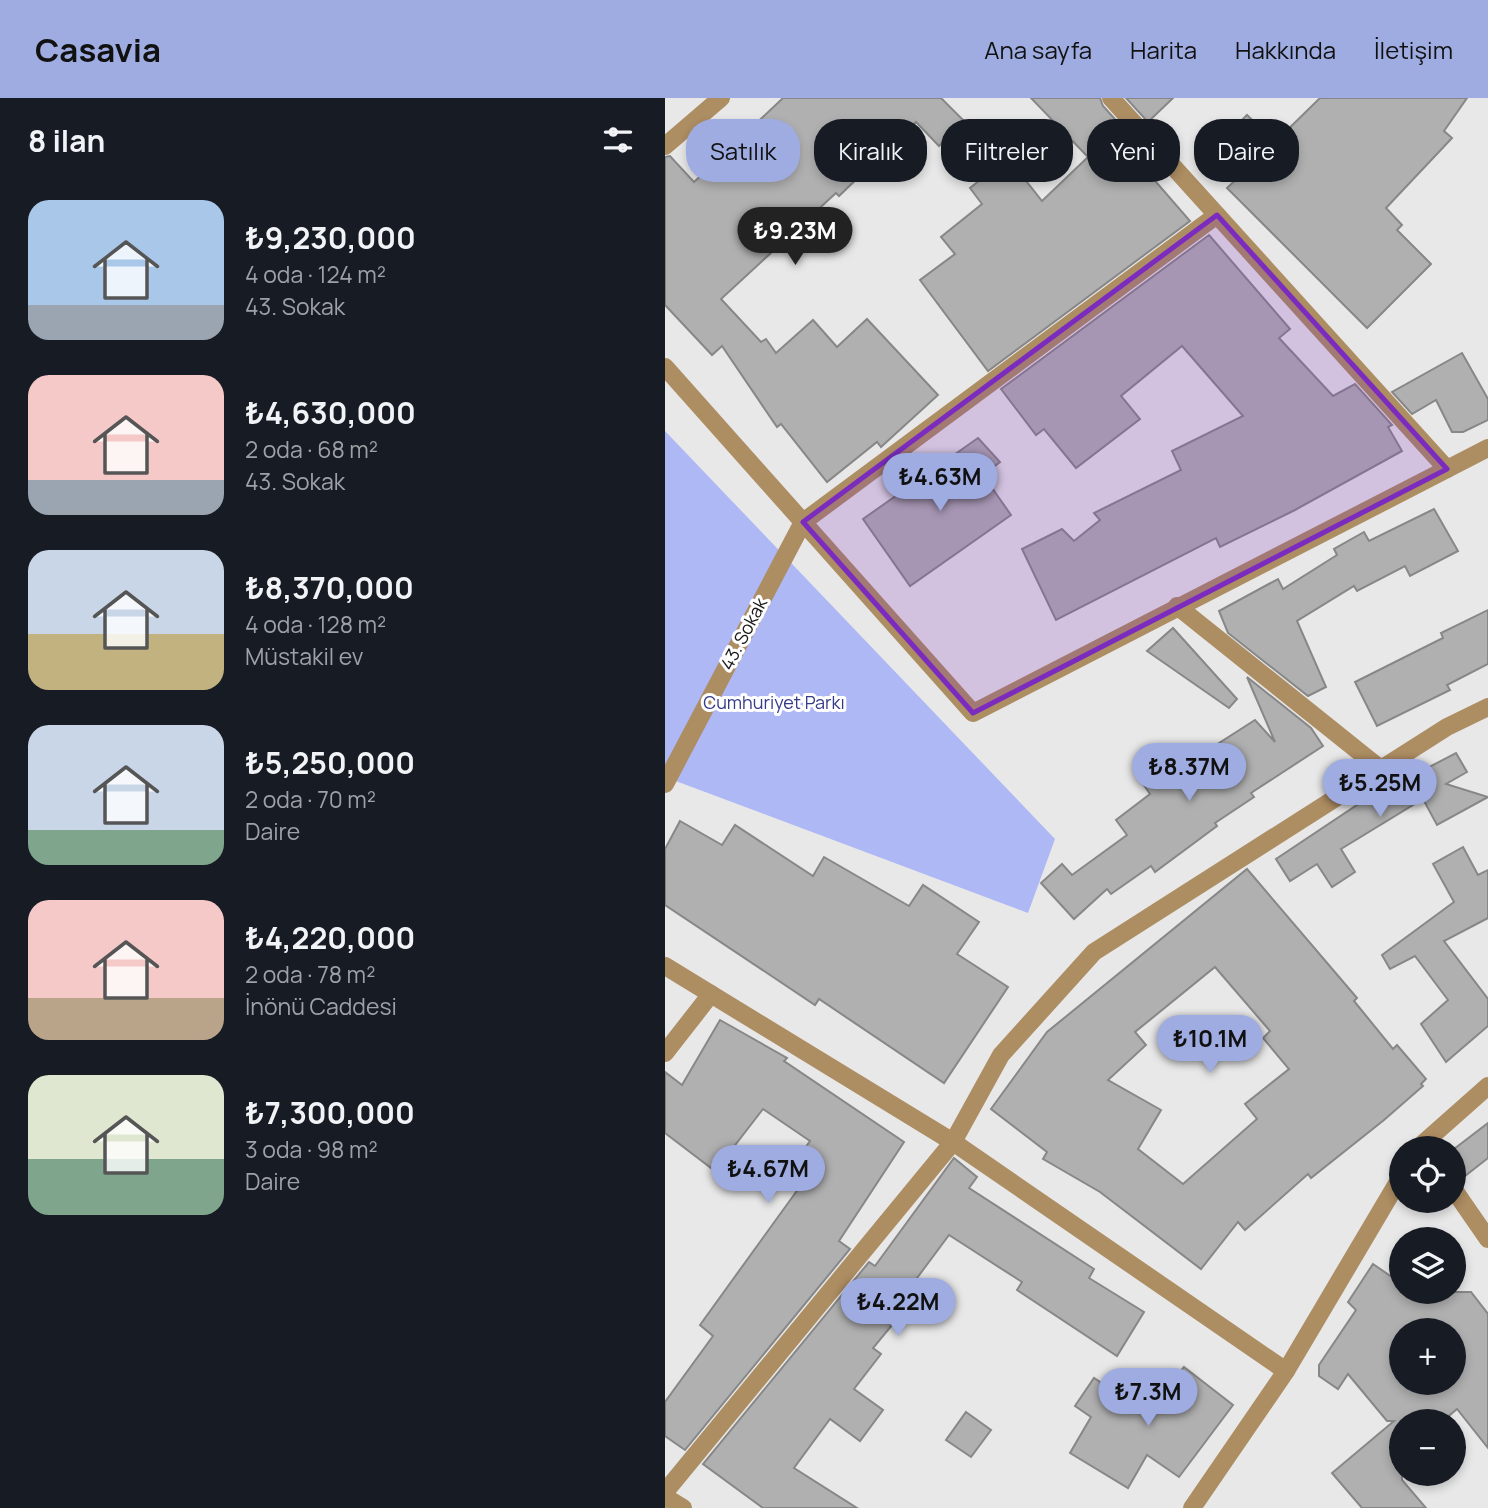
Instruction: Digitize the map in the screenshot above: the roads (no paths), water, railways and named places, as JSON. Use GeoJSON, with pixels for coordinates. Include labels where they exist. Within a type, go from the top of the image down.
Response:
{"type":"FeatureCollection","features":[{"type":"Feature","properties":{"kind":"street"},"geometry":{"type":"LineString","coordinates":[[665,146],[721,98]]}},
{"type":"Feature","properties":{"kind":"street"},"geometry":{"type":"LineString","coordinates":[[1111,98],[1447,468]]}},
{"type":"Feature","properties":{"kind":"street"},"geometry":{"type":"LineString","coordinates":[[803,522],[1217,215]]}},
{"type":"Feature","properties":{"kind":"street"},"geometry":{"type":"LineString","coordinates":[[665,367],[973,713],[1488,447]]}},
{"type":"Feature","properties":{"kind":"street","name":"43. Sokak"},"geometry":{"type":"LineString","coordinates":[[665,784],[803,522]]}},
{"type":"Feature","properties":{"kind":"street"},"geometry":{"type":"LineString","coordinates":[[1177,606],[1381,770]]}},
{"type":"Feature","properties":{"kind":"street"},"geometry":{"type":"LineString","coordinates":[[683,1508],[665,1494],[953,1142],[1001,1055],[1094,952],[1447,727],[1488,707]]}},
{"type":"Feature","properties":{"kind":"street"},"geometry":{"type":"LineString","coordinates":[[665,966],[953,1142],[1286,1371]]}},
{"type":"Feature","properties":{"kind":"street"},"geometry":{"type":"LineString","coordinates":[[665,1053],[711,994]]}},
{"type":"Feature","properties":{"kind":"street"},"geometry":{"type":"LineString","coordinates":[[1433,1136],[1488,1086]]}},
{"type":"Feature","properties":{"kind":"street"},"geometry":{"type":"LineString","coordinates":[[1192,1508],[1286,1371],[1389,1197]]}},
{"type":"Feature","properties":{"kind":"street"},"geometry":{"type":"LineString","coordinates":[[1466,1207],[1488,1239]]}},
{"type":"Feature","properties":{"kind":"park label","name":"Cumhuriyet Parkı"},"geometry":{"type":"Point","coordinates":[774,703]}}]}
